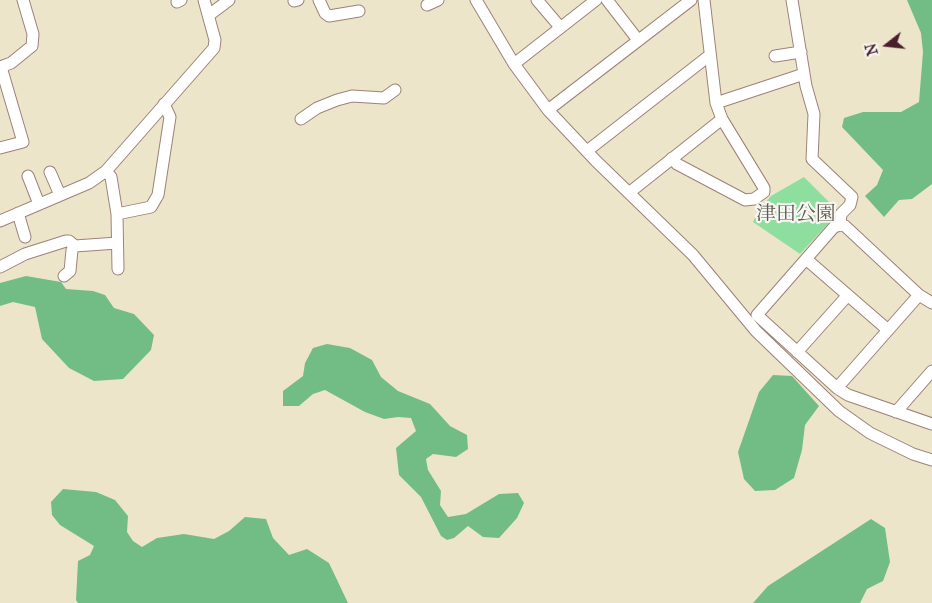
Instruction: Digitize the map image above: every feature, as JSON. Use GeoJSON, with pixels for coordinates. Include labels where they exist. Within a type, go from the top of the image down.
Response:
{"type":"FeatureCollection","features":[{"type":"Feature","properties":{"kind":"street"},"geometry":{"type":"LineString","coordinates":[[0,148],[23,142],[0,67],[11,63],[32,46],[33,34],[23,0]]}},
{"type":"Feature","properties":{"kind":"street"},"geometry":{"type":"LineString","coordinates":[[0,220],[89,183],[106,171],[214,48],[215,40],[204,0]]}},
{"type":"Feature","properties":{"kind":"street"},"geometry":{"type":"LineString","coordinates":[[209,15],[229,0]]}},
{"type":"Feature","properties":{"kind":"street"},"geometry":{"type":"LineString","coordinates":[[319,0],[325,13],[329,16],[359,11]]}},
{"type":"Feature","properties":{"kind":"street"},"geometry":{"type":"LineString","coordinates":[[476,0],[514,64],[548,110],[693,255],[751,316],[822,397],[870,433],[913,454],[932,460]]}},
{"type":"Feature","properties":{"kind":"street"},"geometry":{"type":"LineString","coordinates":[[537,0],[560,27]]}},
{"type":"Feature","properties":{"kind":"street"},"geometry":{"type":"LineString","coordinates":[[514,64],[596,0]]}},
{"type":"Feature","properties":{"kind":"street"},"geometry":{"type":"LineString","coordinates":[[607,0],[638,40]]}},
{"type":"Feature","properties":{"kind":"street"},"geometry":{"type":"LineString","coordinates":[[548,110],[691,0]]}},
{"type":"Feature","properties":{"kind":"street"},"geometry":{"type":"LineString","coordinates":[[672,158],[677,164],[745,200],[754,200],[764,192],[764,188],[722,119],[716,103],[704,0]]}},
{"type":"Feature","properties":{"kind":"street"},"geometry":{"type":"LineString","coordinates":[[792,0],[804,74],[814,114],[812,159],[852,197],[850,205],[841,214],[840,225]]}},
{"type":"Feature","properties":{"kind":"street"},"geometry":{"type":"LineString","coordinates":[[775,56],[800,52]]}},
{"type":"Feature","properties":{"kind":"street"},"geometry":{"type":"LineString","coordinates":[[587,151],[710,55]]}},
{"type":"Feature","properties":{"kind":"street"},"geometry":{"type":"LineString","coordinates":[[716,103],[804,74]]}},
{"type":"Feature","properties":{"kind":"street"},"geometry":{"type":"LineString","coordinates":[[301,120],[317,108],[336,100],[352,96],[384,98],[395,90]]}},
{"type":"Feature","properties":{"kind":"street"},"geometry":{"type":"LineString","coordinates":[[117,214],[150,207],[158,195],[170,117],[164,104]]}},
{"type":"Feature","properties":{"kind":"street"},"geometry":{"type":"LineString","coordinates":[[630,192],[722,119]]}},
{"type":"Feature","properties":{"kind":"street"},"geometry":{"type":"LineString","coordinates":[[106,171],[111,178],[117,214],[118,269]]}},
{"type":"Feature","properties":{"kind":"street"},"geometry":{"type":"LineString","coordinates":[[50,172],[60,195]]}},
{"type":"Feature","properties":{"kind":"street"},"geometry":{"type":"LineString","coordinates":[[28,176],[39,204]]}},
{"type":"Feature","properties":{"kind":"street"},"geometry":{"type":"LineString","coordinates":[[18,213],[25,237]]}},
{"type":"Feature","properties":{"kind":"street"},"geometry":{"type":"LineString","coordinates":[[751,316],[834,227],[840,225],[845,226],[919,295],[932,302]]}},
{"type":"Feature","properties":{"kind":"street"},"geometry":{"type":"LineString","coordinates":[[0,267],[25,254],[66,241],[70,241],[75,246],[117,243]]}},
{"type":"Feature","properties":{"kind":"street"},"geometry":{"type":"LineString","coordinates":[[64,276],[70,271],[72,250],[75,246]]}},
{"type":"Feature","properties":{"kind":"street"},"geometry":{"type":"LineString","coordinates":[[806,259],[888,330]]}},
{"type":"Feature","properties":{"kind":"street"},"geometry":{"type":"LineString","coordinates":[[797,352],[848,295]]}},
{"type":"Feature","properties":{"kind":"street"},"geometry":{"type":"LineString","coordinates":[[837,388],[919,295]]}},
{"type":"Feature","properties":{"kind":"street"},"geometry":{"type":"LineString","coordinates":[[751,316],[797,352],[837,388],[848,395],[932,424]]}},
{"type":"Feature","properties":{"kind":"street"},"geometry":{"type":"LineString","coordinates":[[896,412],[932,371]]}},
{"type":"Feature","properties":{"kind":"green space"},"geometry":{"type":"Polygon","coordinates":[[[907,0],[932,0],[932,184],[912,199],[899,200],[884,217],[865,196],[877,185],[883,170],[842,127],[844,118],[863,112],[901,112],[919,102],[923,52],[921,33],[907,0]]]}},
{"type":"Feature","properties":{"kind":"green space","name":"津田公園"},"geometry":{"type":"Polygon","coordinates":[[[804,177],[839,212],[800,254],[753,222],[759,210],[771,196],[804,177]]]}},
{"type":"Feature","properties":{"kind":"green space"},"geometry":{"type":"Polygon","coordinates":[[[26,276],[61,282],[66,289],[93,291],[105,295],[114,308],[134,314],[154,335],[151,350],[123,379],[94,381],[69,368],[42,339],[35,307],[13,302],[0,306],[0,283],[26,276]]]}},
{"type":"Feature","properties":{"kind":"green space"},"geometry":{"type":"Polygon","coordinates":[[[327,344],[350,348],[372,360],[381,377],[398,391],[430,404],[450,426],[467,435],[468,449],[456,457],[433,454],[426,459],[428,470],[441,491],[440,505],[448,517],[466,514],[499,494],[518,493],[524,503],[517,518],[499,538],[483,537],[468,526],[454,538],[447,540],[441,536],[421,497],[399,475],[396,448],[416,431],[411,418],[384,419],[365,412],[325,390],[313,394],[299,406],[283,406],[283,391],[303,376],[305,363],[313,348],[327,344]]]}},
{"type":"Feature","properties":{"kind":"green space"},"geometry":{"type":"Polygon","coordinates":[[[773,375],[792,376],[819,406],[805,425],[802,450],[794,478],[775,490],[755,491],[744,479],[738,452],[759,392],[773,375]]]}},
{"type":"Feature","properties":{"kind":"green space"},"geometry":{"type":"Polygon","coordinates":[[[63,489],[96,492],[115,500],[128,516],[127,532],[133,541],[142,547],[157,538],[184,534],[214,539],[229,531],[245,517],[266,519],[273,538],[289,555],[307,549],[329,563],[348,603],[78,603],[76,600],[78,561],[90,555],[94,546],[60,525],[52,515],[51,502],[63,489]]]}},
{"type":"Feature","properties":{"kind":"green space"},"geometry":{"type":"Polygon","coordinates":[[[871,519],[885,528],[890,562],[883,581],[867,589],[860,603],[753,603],[768,586],[871,519]]]}}]}
